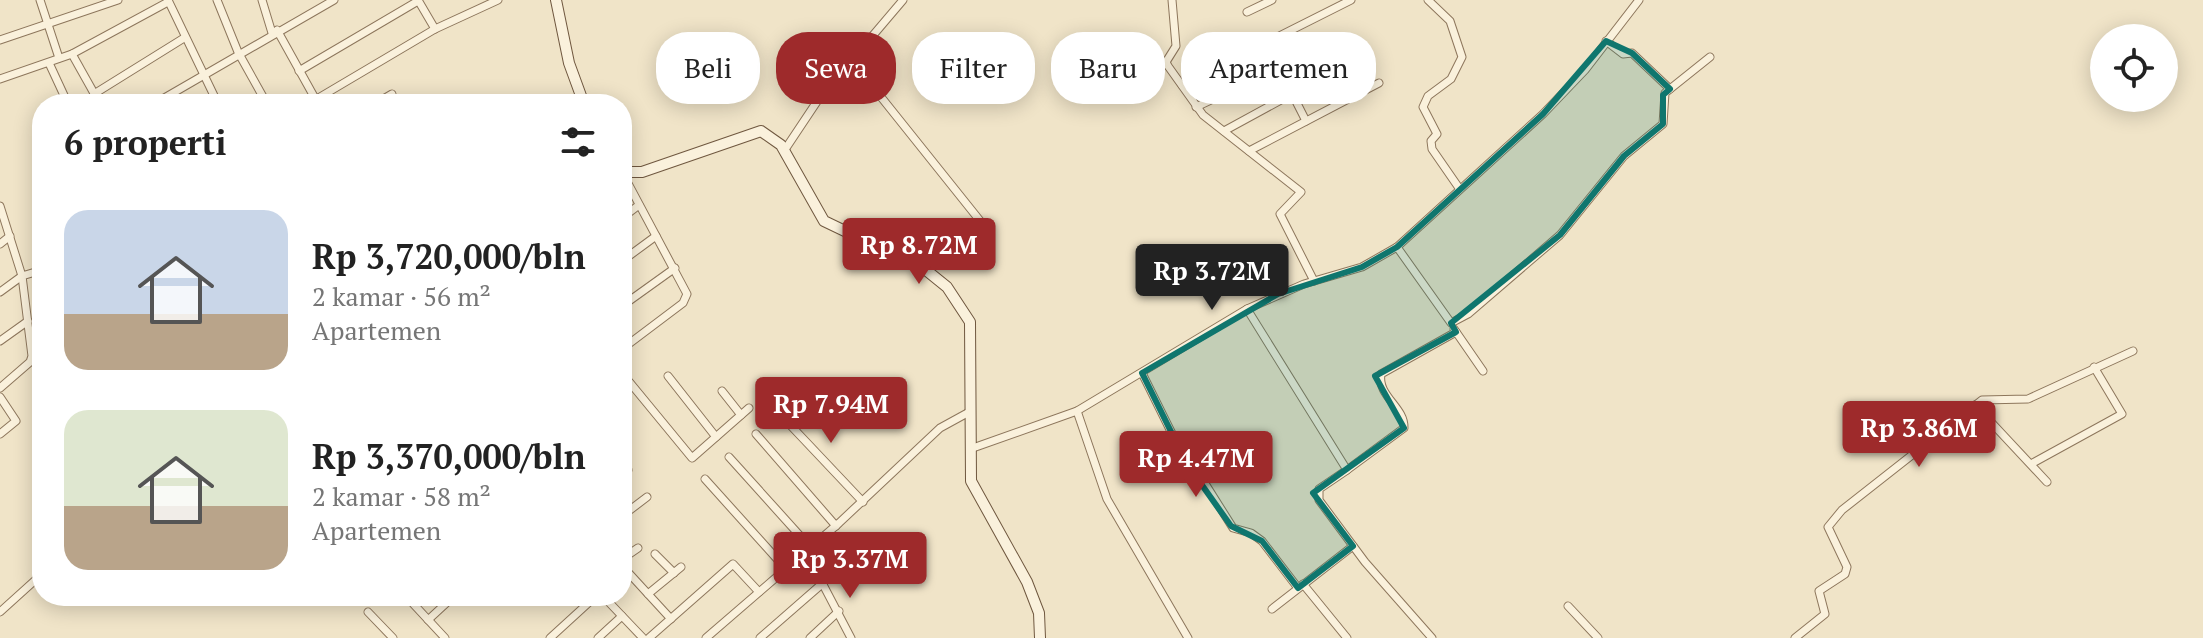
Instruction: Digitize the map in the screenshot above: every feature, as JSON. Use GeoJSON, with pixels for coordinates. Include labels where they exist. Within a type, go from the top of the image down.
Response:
{"type":"FeatureCollection","features":[{"type":"Feature","properties":{"kind":"street"},"geometry":{"type":"LineString","coordinates":[[40,0],[59,58]]}},
{"type":"Feature","properties":{"kind":"street"},"geometry":{"type":"LineString","coordinates":[[0,40],[118,0]]}},
{"type":"Feature","properties":{"kind":"street"},"geometry":{"type":"LineString","coordinates":[[217,0],[238,52],[261,94]]}},
{"type":"Feature","properties":{"kind":"street"},"geometry":{"type":"LineString","coordinates":[[262,0],[274,32],[312,94]]}},
{"type":"Feature","properties":{"kind":"street"},"geometry":{"type":"LineString","coordinates":[[170,94],[238,52],[334,0]]}},
{"type":"Feature","properties":{"kind":"street"},"geometry":{"type":"LineString","coordinates":[[299,71],[418,0],[435,29]]}},
{"type":"Feature","properties":{"kind":"street"},"geometry":{"type":"LineString","coordinates":[[329,94],[435,29],[498,0]]}},
{"type":"Feature","properties":{"kind":"street"},"geometry":{"type":"LineString","coordinates":[[556,0],[569,63],[580,94]]}},
{"type":"Feature","properties":{"kind":"street"},"geometry":{"type":"LineString","coordinates":[[877,32],[903,0]]}},
{"type":"Feature","properties":{"kind":"street"},"geometry":{"type":"LineString","coordinates":[[1172,0],[1176,46],[1166,62],[1181,84]]}},
{"type":"Feature","properties":{"kind":"street"},"geometry":{"type":"LineString","coordinates":[[1247,12],[1272,0]]}},
{"type":"Feature","properties":{"kind":"street"},"geometry":{"type":"LineString","coordinates":[[1283,32],[1351,0]]}},
{"type":"Feature","properties":{"kind":"street"},"geometry":{"type":"LineString","coordinates":[[1428,0],[1450,21],[1462,57],[1451,79],[1428,96],[1423,107],[1437,134],[1431,141],[1432,149],[1459,188]]}},
{"type":"Feature","properties":{"kind":"street"},"geometry":{"type":"LineString","coordinates":[[970,449],[1077,411],[1247,309],[1314,281],[1362,267],[1397,247],[1543,114],[1639,0]]}},
{"type":"Feature","properties":{"kind":"street"},"geometry":{"type":"LineString","coordinates":[[0,79],[72,54],[168,1],[212,94]]}},
{"type":"Feature","properties":{"kind":"street"},"geometry":{"type":"LineString","coordinates":[[72,54],[94,94],[184,38]]}},
{"type":"Feature","properties":{"kind":"street"},"geometry":{"type":"LineString","coordinates":[[1606,41],[1623,54],[1632,53],[1670,89]]}},
{"type":"Feature","properties":{"kind":"street"},"geometry":{"type":"LineString","coordinates":[[1451,323],[1486,300],[1560,235],[1624,156],[1642,138],[1657,131],[1666,116],[1664,95],[1710,57]]}},
{"type":"Feature","properties":{"kind":"street"},"geometry":{"type":"LineString","coordinates":[[49,63],[63,94]]}},
{"type":"Feature","properties":{"kind":"street"},"geometry":{"type":"LineString","coordinates":[[1249,151],[1379,83]]}},
{"type":"Feature","properties":{"kind":"street"},"geometry":{"type":"LineString","coordinates":[[784,151],[815,104]]}},
{"type":"Feature","properties":{"kind":"street"},"geometry":{"type":"LineString","coordinates":[[887,104],[989,232]]}},
{"type":"Feature","properties":{"kind":"street"},"geometry":{"type":"LineString","coordinates":[[1194,104],[1301,192],[1280,214],[1314,281]]}},
{"type":"Feature","properties":{"kind":"street"},"geometry":{"type":"LineString","coordinates":[[1196,107],[1202,104]]}},
{"type":"Feature","properties":{"kind":"street"},"geometry":{"type":"LineString","coordinates":[[1224,131],[1274,104]]}},
{"type":"Feature","properties":{"kind":"street"},"geometry":{"type":"LineString","coordinates":[[1297,104],[1306,121]]}},
{"type":"Feature","properties":{"kind":"street"},"geometry":{"type":"LineString","coordinates":[[632,171],[665,165],[754,131],[772,136],[784,151],[824,221],[926,270],[957,299],[973,331],[971,481],[1027,582],[1039,613],[1040,638]]}},
{"type":"Feature","properties":{"kind":"street"},"geometry":{"type":"LineString","coordinates":[[632,191],[675,268],[686,299],[632,341]]}},
{"type":"Feature","properties":{"kind":"street"},"geometry":{"type":"LineString","coordinates":[[632,210],[639,205]]}},
{"type":"Feature","properties":{"kind":"street"},"geometry":{"type":"LineString","coordinates":[[0,206],[22,276],[32,359],[0,388]]}},
{"type":"Feature","properties":{"kind":"street"},"geometry":{"type":"LineString","coordinates":[[0,244],[10,236]]}},
{"type":"Feature","properties":{"kind":"street"},"geometry":{"type":"LineString","coordinates":[[632,254],[656,236]]}},
{"type":"Feature","properties":{"kind":"street"},"geometry":{"type":"LineString","coordinates":[[1397,247],[1483,371]]}},
{"type":"Feature","properties":{"kind":"street"},"geometry":{"type":"LineString","coordinates":[[632,299],[675,268]]}},
{"type":"Feature","properties":{"kind":"street"},"geometry":{"type":"LineString","coordinates":[[0,292],[22,276],[32,273]]}},
{"type":"Feature","properties":{"kind":"street"},"geometry":{"type":"LineString","coordinates":[[1247,309],[1347,470]]}},
{"type":"Feature","properties":{"kind":"street"},"geometry":{"type":"LineString","coordinates":[[0,341],[28,321]]}},
{"type":"Feature","properties":{"kind":"street"},"geometry":{"type":"LineString","coordinates":[[1432,638],[1353,546],[1321,503],[1318,493],[1404,428],[1402,416],[1382,387],[1381,374],[1456,332]]}},
{"type":"Feature","properties":{"kind":"street"},"geometry":{"type":"LineString","coordinates":[[1795,638],[1825,614],[1819,591],[1845,574],[1847,567],[1829,534],[1831,522],[1987,398],[2028,399],[2133,351]]}},
{"type":"Feature","properties":{"kind":"street"},"geometry":{"type":"LineString","coordinates":[[2031,464],[2122,414],[2094,367]]}},
{"type":"Feature","properties":{"kind":"street"},"geometry":{"type":"LineString","coordinates":[[1142,373],[1187,464],[1199,474],[1231,526],[1262,541],[1347,638]]}},
{"type":"Feature","properties":{"kind":"street"},"geometry":{"type":"LineString","coordinates":[[668,376],[716,437]]}},
{"type":"Feature","properties":{"kind":"street"},"geometry":{"type":"LineString","coordinates":[[632,385],[692,458],[749,408]]}},
{"type":"Feature","properties":{"kind":"street"},"geometry":{"type":"LineString","coordinates":[[722,391],[741,415]]}},
{"type":"Feature","properties":{"kind":"street"},"geometry":{"type":"LineString","coordinates":[[0,397],[16,421],[0,434]]}},
{"type":"Feature","properties":{"kind":"street"},"geometry":{"type":"LineString","coordinates":[[1975,405],[2047,482]]}},
{"type":"Feature","properties":{"kind":"street"},"geometry":{"type":"LineString","coordinates":[[776,410],[863,502]]}},
{"type":"Feature","properties":{"kind":"street"},"geometry":{"type":"LineString","coordinates":[[706,638],[863,502],[940,428],[971,411]]}},
{"type":"Feature","properties":{"kind":"street"},"geometry":{"type":"LineString","coordinates":[[1077,411],[1107,499],[1188,638]]}},
{"type":"Feature","properties":{"kind":"street"},"geometry":{"type":"LineString","coordinates":[[756,434],[836,526]]}},
{"type":"Feature","properties":{"kind":"street"},"geometry":{"type":"LineString","coordinates":[[729,457],[808,550],[851,638]]}},
{"type":"Feature","properties":{"kind":"street"},"geometry":{"type":"LineString","coordinates":[[705,479],[786,569]]}},
{"type":"Feature","properties":{"kind":"street"},"geometry":{"type":"LineString","coordinates":[[632,508],[647,497]]}},
{"type":"Feature","properties":{"kind":"street"},"geometry":{"type":"LineString","coordinates":[[1272,609],[1353,546]]}},
{"type":"Feature","properties":{"kind":"street"},"geometry":{"type":"LineString","coordinates":[[632,552],[638,548]]}},
{"type":"Feature","properties":{"kind":"street"},"geometry":{"type":"LineString","coordinates":[[655,554],[674,573]]}},
{"type":"Feature","properties":{"kind":"street"},"geometry":{"type":"LineString","coordinates":[[649,638],[733,564],[759,592]]}},
{"type":"Feature","properties":{"kind":"street"},"geometry":{"type":"LineString","coordinates":[[648,594],[681,567]]}},
{"type":"Feature","properties":{"kind":"street"},"geometry":{"type":"LineString","coordinates":[[632,577],[671,619]]}},
{"type":"Feature","properties":{"kind":"street"},"geometry":{"type":"LineString","coordinates":[[0,612],[32,583]]}},
{"type":"Feature","properties":{"kind":"street"},"geometry":{"type":"LineString","coordinates":[[760,638],[823,583]]}},
{"type":"Feature","properties":{"kind":"street"},"geometry":{"type":"LineString","coordinates":[[415,606],[445,638]]}},
{"type":"Feature","properties":{"kind":"street"},"geometry":{"type":"LineString","coordinates":[[428,620],[443,606]]}},
{"type":"Feature","properties":{"kind":"street"},"geometry":{"type":"LineString","coordinates":[[550,638],[585,606]]}},
{"type":"Feature","properties":{"kind":"street"},"geometry":{"type":"LineString","coordinates":[[612,606],[643,638]]}},
{"type":"Feature","properties":{"kind":"street"},"geometry":{"type":"LineString","coordinates":[[1568,606],[1598,638]]}},
{"type":"Feature","properties":{"kind":"street"},"geometry":{"type":"LineString","coordinates":[[810,638],[839,611]]}},
{"type":"Feature","properties":{"kind":"street"},"geometry":{"type":"LineString","coordinates":[[368,612],[393,638]]}},
{"type":"Feature","properties":{"kind":"street"},"geometry":{"type":"LineString","coordinates":[[598,638],[622,616]]}},
{"type":"Feature","properties":{"kind":"highlighted area"},"geometry":{"type":"Polygon","coordinates":[[[1606,41],[1632,53],[1670,89],[1663,95],[1663,124],[1624,156],[1560,235],[1451,323],[1456,332],[1375,376],[1404,428],[1313,493],[1353,546],[1298,588],[1262,541],[1231,526],[1187,464],[1142,373],[1278,294],[1362,267],[1397,247],[1543,114],[1606,41]]]}}]}
